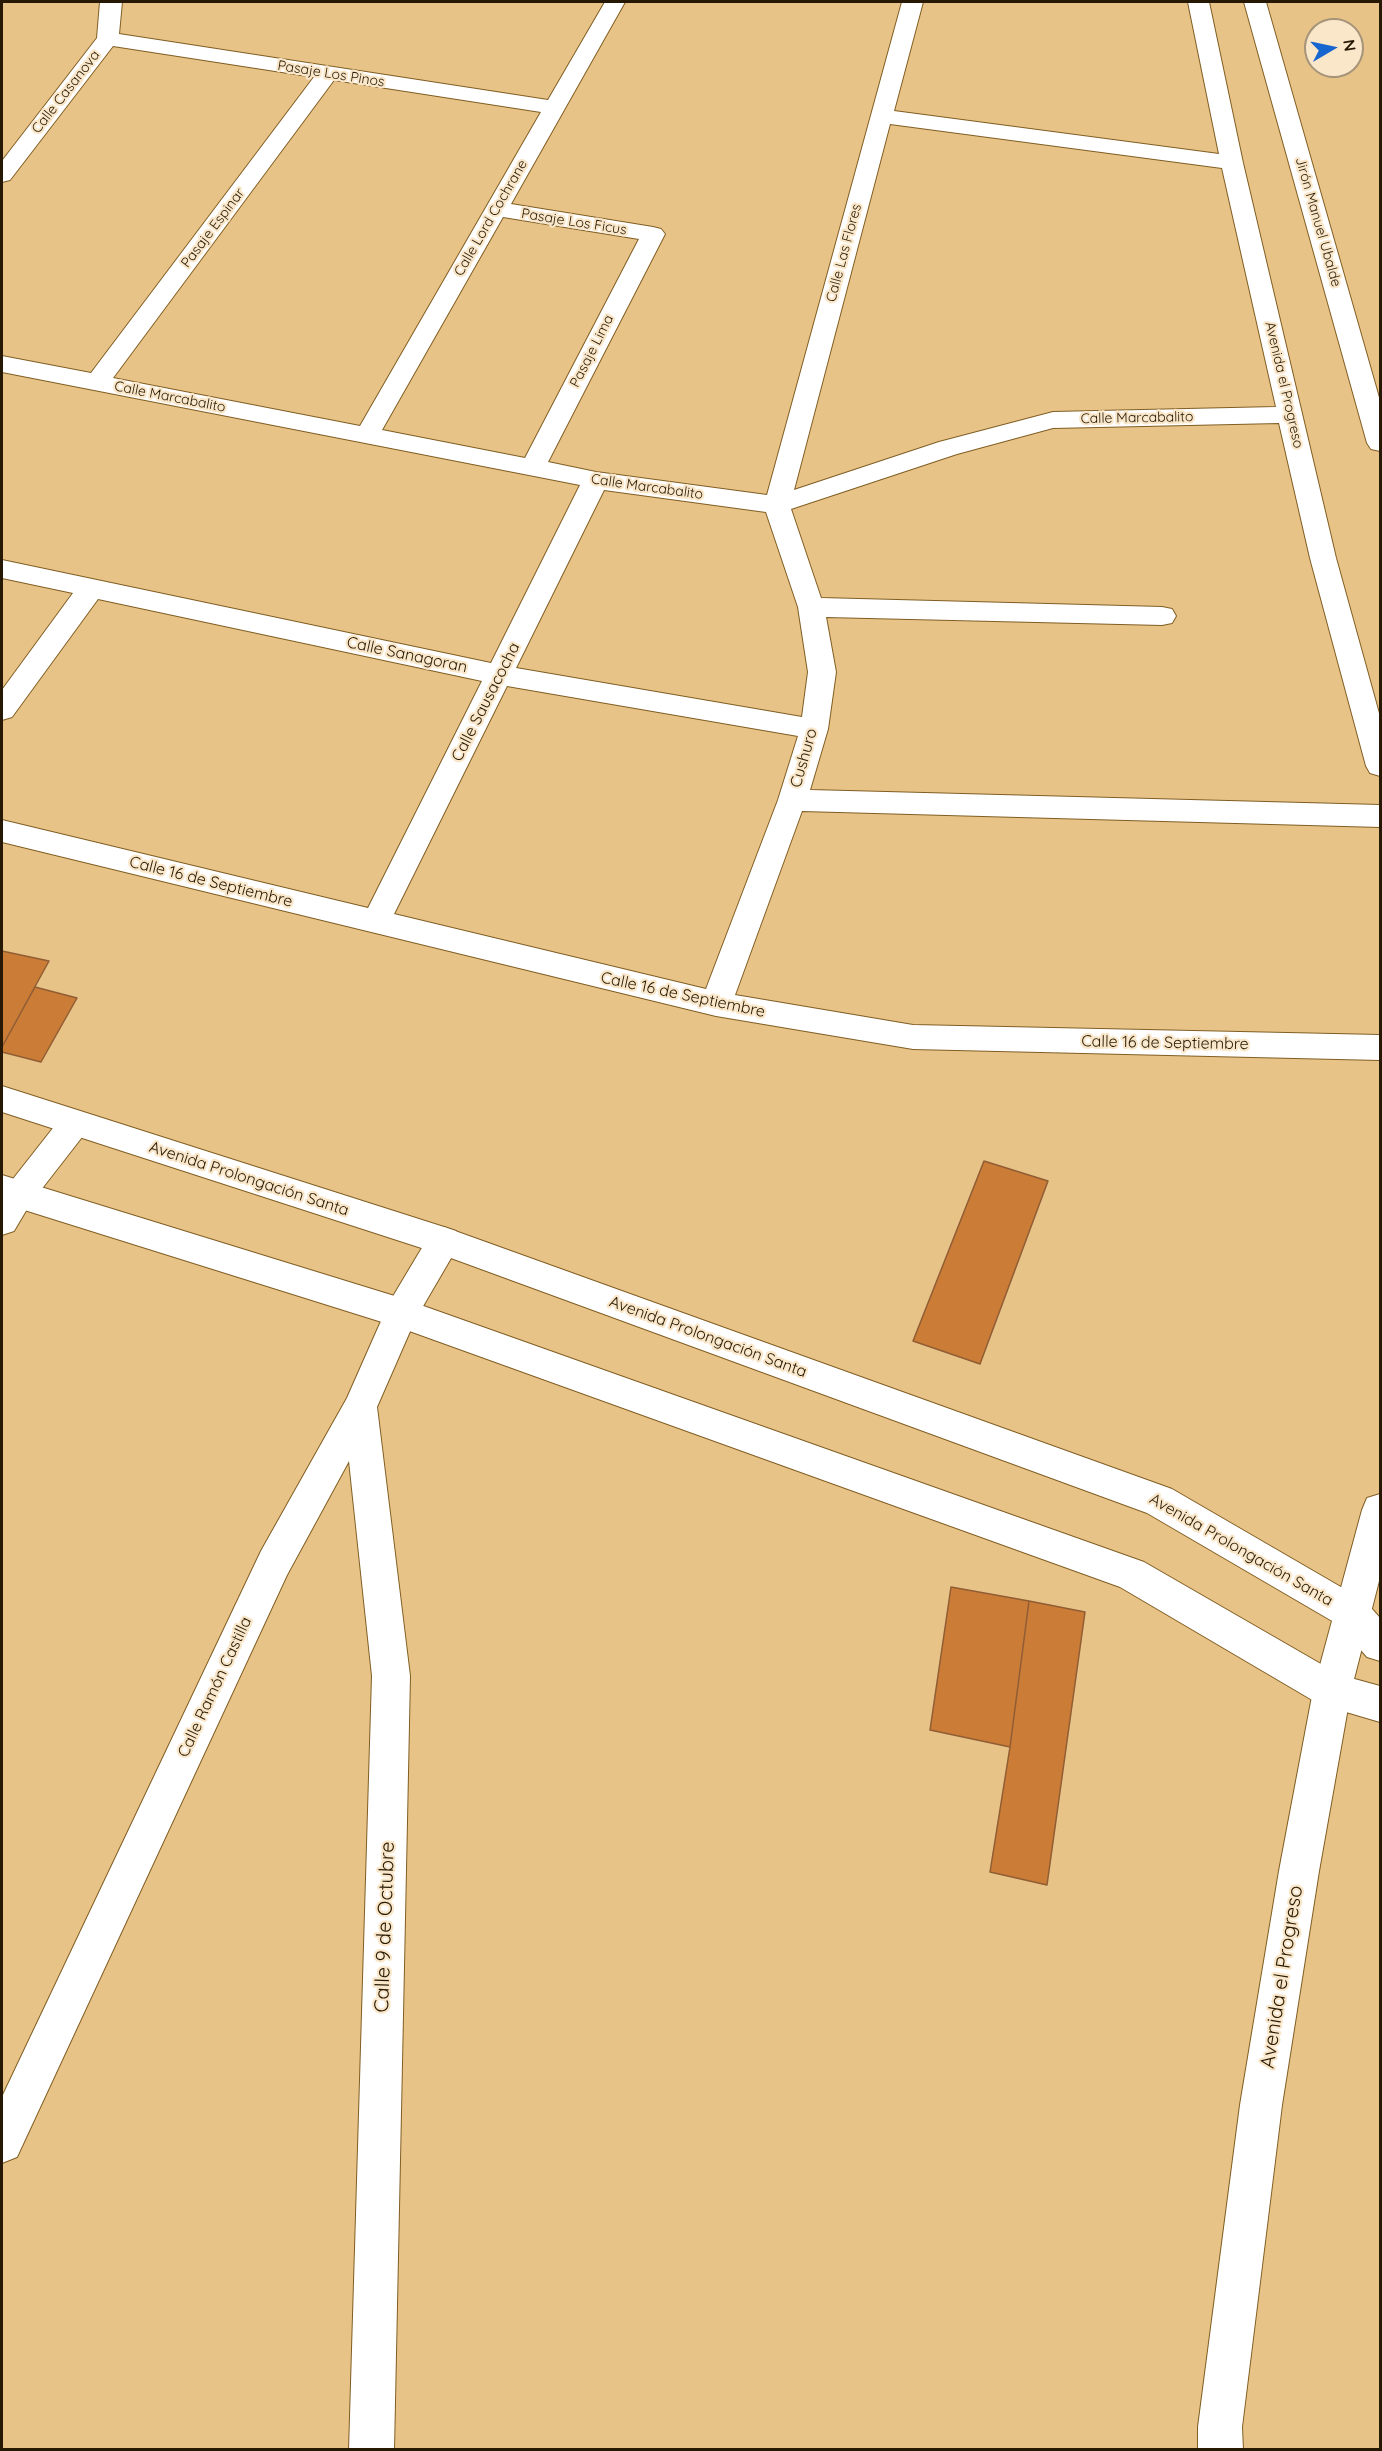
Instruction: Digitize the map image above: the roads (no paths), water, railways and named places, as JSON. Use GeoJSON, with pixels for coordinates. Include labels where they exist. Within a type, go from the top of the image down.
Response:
{"type":"FeatureCollection","features":[{"type":"Feature","properties":{"kind":"street","name":"Calle Casanova"},"geometry":{"type":"LineString","coordinates":[[2,175],[108,39],[111,2]]}},
{"type":"Feature","properties":{"kind":"street","name":"Calle Lord Cochrane"},"geometry":{"type":"LineString","coordinates":[[367,435],[615,2]]}},
{"type":"Feature","properties":{"kind":"street","name":"Calle Las Flores"},"geometry":{"type":"LineString","coordinates":[[777,506],[912,2]]}},
{"type":"Feature","properties":{"kind":"street","name":"Avenida el Progreso"},"geometry":{"type":"LineString","coordinates":[[1198,2],[1232,163],[1323,558],[1380,766]]}},
{"type":"Feature","properties":{"kind":"street","name":"Jirón Manuel Ubalde"},"geometry":{"type":"LineString","coordinates":[[1255,2],[1375,410],[1380,443]]}},
{"type":"Feature","properties":{"kind":"street","name":"Pasaje Los Pinos"},"geometry":{"type":"LineString","coordinates":[[108,39],[555,108]]}},
{"type":"Feature","properties":{"kind":"street","name":"Pasaje Espinar"},"geometry":{"type":"LineString","coordinates":[[97,382],[328,73]]}},
{"type":"Feature","properties":{"kind":"street"},"geometry":{"type":"LineString","coordinates":[[881,116],[1232,163]]}},
{"type":"Feature","properties":{"kind":"street","name":"Pasaje Los Ficus"},"geometry":{"type":"LineString","coordinates":[[496,209],[653,234]]}},
{"type":"Feature","properties":{"kind":"street","name":"Pasaje Lima"},"geometry":{"type":"LineString","coordinates":[[531,468],[653,234]]}},
{"type":"Feature","properties":{"kind":"street","name":"Calle Marcabalito"},"geometry":{"type":"LineString","coordinates":[[2,364],[596,480],[777,506],[948,448],[1053,420],[1291,415]]}},
{"type":"Feature","properties":{"kind":"street","name":"Calle Sausacocha"},"geometry":{"type":"LineString","coordinates":[[375,923],[596,480]]}},
{"type":"Feature","properties":{"kind":"street","name":"Cushuro"},"geometry":{"type":"LineString","coordinates":[[716,1004],[792,800],[814,729],[822,672],[811,607],[777,506]]}},
{"type":"Feature","properties":{"kind":"street","name":"Calle Sanagoran"},"geometry":{"type":"LineString","coordinates":[[2,569],[499,675],[814,729]]}},
{"type":"Feature","properties":{"kind":"street"},"geometry":{"type":"LineString","coordinates":[[2,710],[90,588]]}},
{"type":"Feature","properties":{"kind":"street"},"geometry":{"type":"LineString","coordinates":[[811,607],[1162,616]]}},
{"type":"Feature","properties":{"kind":"street"},"geometry":{"type":"LineString","coordinates":[[792,800],[1380,816]]}},
{"type":"Feature","properties":{"kind":"street","name":"Calle 16 de Septiembre"},"geometry":{"type":"LineString","coordinates":[[2,831],[716,1004],[913,1037],[1380,1048]]}},
{"type":"Feature","properties":{"kind":"street","name":"Avenida Prolongación Santa"},"geometry":{"type":"LineString","coordinates":[[2,1099],[444,1241],[1160,1501],[1352,1613],[1380,1644]]}},
{"type":"Feature","properties":{"kind":"street"},"geometry":{"type":"LineString","coordinates":[[75,1123],[7,1201],[401,1313],[1131,1574],[1332,1691],[1380,1704]]}},
{"type":"Feature","properties":{"kind":"street","name":"Calle Ramón Castilla"},"geometry":{"type":"LineString","coordinates":[[2,2142],[274,1563],[360,1407],[401,1313],[444,1241]]}},
{"type":"Feature","properties":{"kind":"street","name":"Calle 9 de Octubre"},"geometry":{"type":"LineString","coordinates":[[360,1407],[391,1676],[371,2450]]}},
{"type":"Feature","properties":{"kind":"street","name":"Avenida el Progreso"},"geometry":{"type":"LineString","coordinates":[[1221,2450],[1220,2427],[1261,2105],[1299,1871],[1332,1691],[1380,1510]]}}]}
